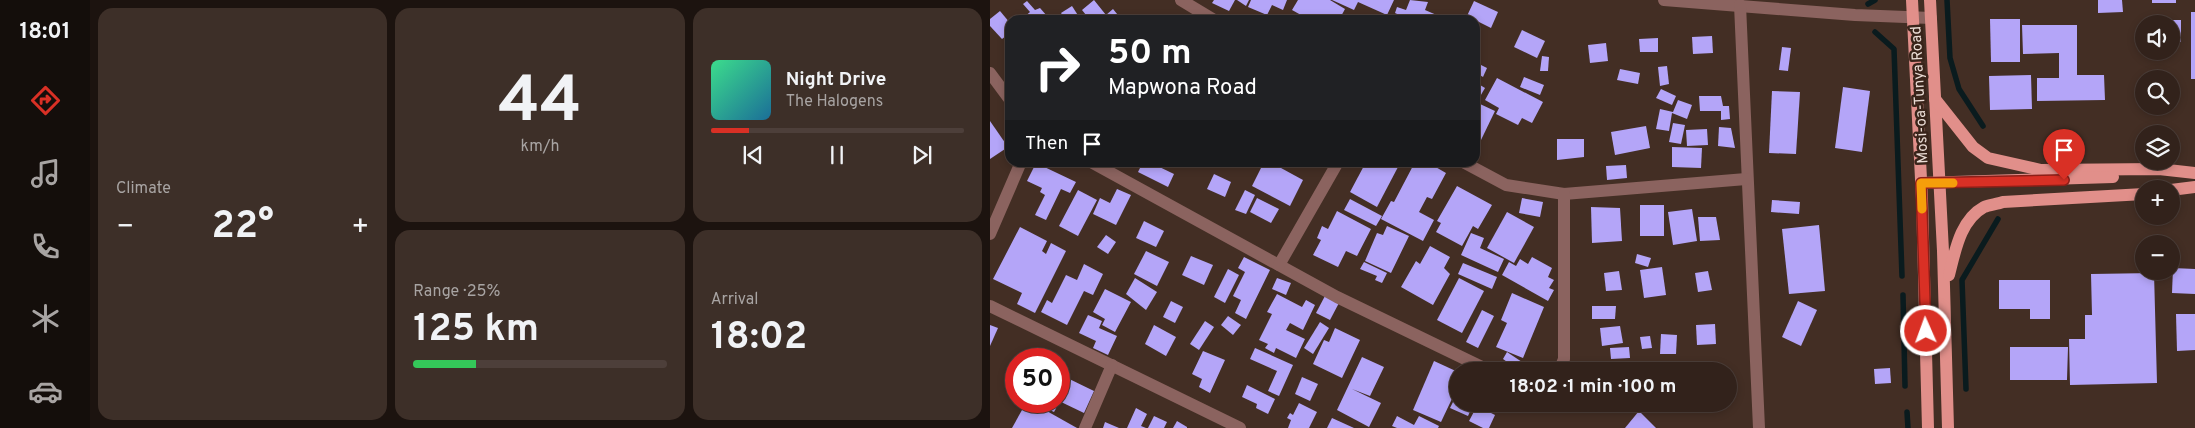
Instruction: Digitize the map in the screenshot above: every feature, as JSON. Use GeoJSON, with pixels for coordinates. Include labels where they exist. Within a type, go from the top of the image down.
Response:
{"type":"FeatureCollection","features":[{"type":"Feature","properties":{"kind":"main road","name":"Mosi-oa-Tunya Road"},"geometry":{"type":"LineString","coordinates":[[1912,0],[1921,183],[1928,428]]}},
{"type":"Feature","properties":{"kind":"main road","name":"Mosi-oa-Tunya Road"},"geometry":{"type":"LineString","coordinates":[[1930,0],[1940,183],[1948,428]]}},
{"type":"Feature","properties":{"kind":"main road"},"geometry":{"type":"LineString","coordinates":[[1935,99],[1973,147],[1988,158],[2042,170],[2159,169],[2195,173]]}},
{"type":"Feature","properties":{"kind":"main road"},"geometry":{"type":"LineString","coordinates":[[1921,183],[2195,173]]}},
{"type":"Feature","properties":{"kind":"main road"},"geometry":{"type":"LineString","coordinates":[[2180,189],[2195,187]]}},
{"type":"Feature","properties":{"kind":"main road"},"geometry":{"type":"LineString","coordinates":[[1945,310],[1948,281],[1956,245],[1969,218],[1984,207],[2003,202],[2135,195]]}},
{"type":"Feature","properties":{"kind":"street"},"geometry":{"type":"LineString","coordinates":[[1181,0],[1206,15]]}},
{"type":"Feature","properties":{"kind":"street"},"geometry":{"type":"LineString","coordinates":[[1664,0],[1855,15],[1931,18]]}},
{"type":"Feature","properties":{"kind":"street"},"geometry":{"type":"LineString","coordinates":[[1740,5],[1746,179],[1759,428]]}},
{"type":"Feature","properties":{"kind":"street"},"geometry":{"type":"LineString","coordinates":[[990,73],[1005,93]]}},
{"type":"Feature","properties":{"kind":"street"},"geometry":{"type":"LineString","coordinates":[[990,234],[1019,167]]}},
{"type":"Feature","properties":{"kind":"street"},"geometry":{"type":"LineString","coordinates":[[1100,167],[1337,296],[1472,362]]}},
{"type":"Feature","properties":{"kind":"street"},"geometry":{"type":"LineString","coordinates":[[1278,265],[1335,167]]}},
{"type":"Feature","properties":{"kind":"street"},"geometry":{"type":"LineString","coordinates":[[1472,167],[1506,185],[1564,194],[1746,179]]}},
{"type":"Feature","properties":{"kind":"street"},"geometry":{"type":"LineString","coordinates":[[1563,362],[1564,194]]}},
{"type":"Feature","properties":{"kind":"street"},"geometry":{"type":"LineString","coordinates":[[990,306],[1240,428]]}},
{"type":"Feature","properties":{"kind":"street"},"geometry":{"type":"LineString","coordinates":[[1085,428],[1112,365]]}},
{"type":"Feature","properties":{"kind":"building"},"geometry":{"type":"Polygon","coordinates":[[[1094,0],[1106,15],[1086,15],[1082,10],[1094,0]]]}},
{"type":"Feature","properties":{"kind":"building"},"geometry":{"type":"Polygon","coordinates":[[[1214,0],[1235,0],[1229,11],[1212,3],[1214,0]]]}},
{"type":"Feature","properties":{"kind":"building"},"geometry":{"type":"Polygon","coordinates":[[[1237,0],[1249,0],[1246,6],[1237,0]]]}},
{"type":"Feature","properties":{"kind":"building"},"geometry":{"type":"Polygon","coordinates":[[[1251,0],[1287,0],[1283,10],[1272,5],[1267,15],[1248,7],[1251,0]]]}},
{"type":"Feature","properties":{"kind":"building"},"geometry":{"type":"Polygon","coordinates":[[[1298,0],[1330,0],[1345,9],[1342,15],[1301,15],[1292,10],[1298,0]]]}},
{"type":"Feature","properties":{"kind":"building"},"geometry":{"type":"Polygon","coordinates":[[[1332,0],[1394,0],[1387,15],[1358,2],[1354,10],[1332,0]]]}},
{"type":"Feature","properties":{"kind":"building"},"geometry":{"type":"Polygon","coordinates":[[[1410,0],[1428,2],[1425,10],[1437,15],[1399,15],[1395,13],[1397,7],[1406,10],[1410,0]]]}},
{"type":"Feature","properties":{"kind":"building"},"geometry":{"type":"Polygon","coordinates":[[[2098,0],[2122,0],[2123,12],[2098,13],[2098,0]]]}},
{"type":"Feature","properties":{"kind":"building"},"geometry":{"type":"Polygon","coordinates":[[[2152,0],[2176,0],[2176,3],[2152,3],[2152,0]]]}},
{"type":"Feature","properties":{"kind":"building"},"geometry":{"type":"Polygon","coordinates":[[[1027,1],[1035,10],[1040,8],[1046,15],[1026,15],[1030,12],[1023,4],[1027,1]]]}},
{"type":"Feature","properties":{"kind":"building"},"geometry":{"type":"Polygon","coordinates":[[[1474,1],[1498,12],[1491,28],[1480,22],[1480,15],[1467,15],[1474,1]]]}},
{"type":"Feature","properties":{"kind":"building"},"geometry":{"type":"Polygon","coordinates":[[[1072,6],[1078,15],[1062,15],[1061,13],[1072,6]]]}},
{"type":"Feature","properties":{"kind":"building"},"geometry":{"type":"Polygon","coordinates":[[[1113,9],[1118,15],[1106,15],[1113,9]]]}},
{"type":"Feature","properties":{"kind":"building"},"geometry":{"type":"Polygon","coordinates":[[[1000,11],[1005,17],[1005,37],[1002,39],[990,26],[990,19],[1000,11]]]}},
{"type":"Feature","properties":{"kind":"building"},"geometry":{"type":"Polygon","coordinates":[[[2191,12],[2195,12],[2195,79],[2191,79],[2191,12]]]}},
{"type":"Feature","properties":{"kind":"building"},"geometry":{"type":"Polygon","coordinates":[[[1990,19],[2020,19],[2020,62],[1991,62],[1990,19]]]}},
{"type":"Feature","properties":{"kind":"building"},"geometry":{"type":"Polygon","coordinates":[[[2180,20],[2181,20],[2180,42],[2180,20]]]}},
{"type":"Feature","properties":{"kind":"building"},"geometry":{"type":"Polygon","coordinates":[[[2022,25],[2077,25],[2077,75],[2104,75],[2105,100],[2037,101],[2037,78],[2059,78],[2059,53],[2023,54],[2022,25]]]}},
{"type":"Feature","properties":{"kind":"building"},"geometry":{"type":"Polygon","coordinates":[[[1522,30],[1545,41],[1537,58],[1514,47],[1522,30]]]}},
{"type":"Feature","properties":{"kind":"building"},"geometry":{"type":"Polygon","coordinates":[[[1712,36],[1713,53],[1693,54],[1692,37],[1712,36]]]}},
{"type":"Feature","properties":{"kind":"building"},"geometry":{"type":"Polygon","coordinates":[[[1658,38],[1658,52],[1640,52],[1639,39],[1658,38]]]}},
{"type":"Feature","properties":{"kind":"building"},"geometry":{"type":"Polygon","coordinates":[[[1606,43],[1608,61],[1590,63],[1588,45],[1606,43]]]}},
{"type":"Feature","properties":{"kind":"building"},"geometry":{"type":"Polygon","coordinates":[[[1782,47],[1791,48],[1788,71],[1779,70],[1782,47]]]}},
{"type":"Feature","properties":{"kind":"building"},"geometry":{"type":"Polygon","coordinates":[[[1542,56],[1549,57],[1548,71],[1540,71],[1542,56]]]}},
{"type":"Feature","properties":{"kind":"building"},"geometry":{"type":"Polygon","coordinates":[[[1480,64],[1487,68],[1483,77],[1480,75],[1480,64]]]}},
{"type":"Feature","properties":{"kind":"building"},"geometry":{"type":"Polygon","coordinates":[[[1667,66],[1669,84],[1660,86],[1658,67],[1667,66]]]}},
{"type":"Feature","properties":{"kind":"building"},"geometry":{"type":"Polygon","coordinates":[[[1620,69],[1640,73],[1638,84],[1617,80],[1620,69]]]}},
{"type":"Feature","properties":{"kind":"building"},"geometry":{"type":"Polygon","coordinates":[[[2031,75],[2032,109],[1990,110],[1989,76],[2031,75]]]}},
{"type":"Feature","properties":{"kind":"building"},"geometry":{"type":"Polygon","coordinates":[[[1524,77],[1544,85],[1540,95],[1520,87],[1524,77]]]}},
{"type":"Feature","properties":{"kind":"building"},"geometry":{"type":"Polygon","coordinates":[[[1497,78],[1543,102],[1532,123],[1522,118],[1518,125],[1496,114],[1499,108],[1485,100],[1497,78]]]}},
{"type":"Feature","properties":{"kind":"building"},"geometry":{"type":"Polygon","coordinates":[[[1480,85],[1485,88],[1480,96],[1480,85]]]}},
{"type":"Feature","properties":{"kind":"building"},"geometry":{"type":"Polygon","coordinates":[[[1843,87],[1870,91],[1862,152],[1835,148],[1843,87]]]}},
{"type":"Feature","properties":{"kind":"building"},"geometry":{"type":"Polygon","coordinates":[[[1661,89],[1676,96],[1672,105],[1656,98],[1661,89]]]}},
{"type":"Feature","properties":{"kind":"building"},"geometry":{"type":"Polygon","coordinates":[[[1772,91],[1800,92],[1796,154],[1769,153],[1772,91]]]}},
{"type":"Feature","properties":{"kind":"building"},"geometry":{"type":"Polygon","coordinates":[[[1699,96],[1721,96],[1723,106],[1729,106],[1730,119],[1721,120],[1721,111],[1700,111],[1699,96]]]}},
{"type":"Feature","properties":{"kind":"building"},"geometry":{"type":"Polygon","coordinates":[[[1678,100],[1692,105],[1687,119],[1672,113],[1669,131],[1656,129],[1660,109],[1673,112],[1678,100]]]}},
{"type":"Feature","properties":{"kind":"building"},"geometry":{"type":"Polygon","coordinates":[[[1480,104],[1495,111],[1480,140],[1480,104]]]}},
{"type":"Feature","properties":{"kind":"building"},"geometry":{"type":"Polygon","coordinates":[[[990,121],[1005,143],[1005,149],[990,159],[990,121]]]}},
{"type":"Feature","properties":{"kind":"building"},"geometry":{"type":"Polygon","coordinates":[[[1673,123],[1685,125],[1681,144],[1669,142],[1673,123]]]}},
{"type":"Feature","properties":{"kind":"building"},"geometry":{"type":"Polygon","coordinates":[[[1646,126],[1650,148],[1615,155],[1611,132],[1646,126]]]}},
{"type":"Feature","properties":{"kind":"building"},"geometry":{"type":"Polygon","coordinates":[[[1719,127],[1731,128],[1735,148],[1718,146],[1719,127]]]}},
{"type":"Feature","properties":{"kind":"building"},"geometry":{"type":"Polygon","coordinates":[[[1707,129],[1708,145],[1687,146],[1686,130],[1707,129]]]}},
{"type":"Feature","properties":{"kind":"building"},"geometry":{"type":"Polygon","coordinates":[[[1557,139],[1584,139],[1584,157],[1557,160],[1557,139]]]}},
{"type":"Feature","properties":{"kind":"building"},"geometry":{"type":"Polygon","coordinates":[[[1672,147],[1702,148],[1701,168],[1672,167],[1672,147]]]}},
{"type":"Feature","properties":{"kind":"building"},"geometry":{"type":"Polygon","coordinates":[[[1626,165],[1627,178],[1607,180],[1606,166],[1626,165]]]}},
{"type":"Feature","properties":{"kind":"building"},"geometry":{"type":"Polygon","coordinates":[[[1034,167],[1044,167],[1076,182],[1070,193],[1061,189],[1046,220],[1035,215],[1045,195],[1040,192],[1042,188],[1027,181],[1034,167]]]}},
{"type":"Feature","properties":{"kind":"building"},"geometry":{"type":"Polygon","coordinates":[[[1140,167],[1159,167],[1174,174],[1168,187],[1138,172],[1140,167]]]}},
{"type":"Feature","properties":{"kind":"building"},"geometry":{"type":"Polygon","coordinates":[[[1262,167],[1279,167],[1303,180],[1290,206],[1252,186],[1262,167]]]}},
{"type":"Feature","properties":{"kind":"building"},"geometry":{"type":"Polygon","coordinates":[[[1363,167],[1398,167],[1377,207],[1350,192],[1363,167]]]}},
{"type":"Feature","properties":{"kind":"building"},"geometry":{"type":"Polygon","coordinates":[[[1412,167],[1436,167],[1446,173],[1432,199],[1427,197],[1419,212],[1434,220],[1423,241],[1381,219],[1391,201],[1394,202],[1412,167]]]}},
{"type":"Feature","properties":{"kind":"building"},"geometry":{"type":"Polygon","coordinates":[[[1214,174],[1231,182],[1225,197],[1207,189],[1214,174]]]}},
{"type":"Feature","properties":{"kind":"building"},"geometry":{"type":"Polygon","coordinates":[[[1457,186],[1492,205],[1478,229],[1473,226],[1462,246],[1436,232],[1441,223],[1437,221],[1457,186]]]}},
{"type":"Feature","properties":{"kind":"building"},"geometry":{"type":"Polygon","coordinates":[[[1117,189],[1131,195],[1116,225],[1093,214],[1100,198],[1110,203],[1117,189]]]}},
{"type":"Feature","properties":{"kind":"building"},"geometry":{"type":"Polygon","coordinates":[[[1078,190],[1097,200],[1078,236],[1059,226],[1078,190]]]}},
{"type":"Feature","properties":{"kind":"building"},"geometry":{"type":"Polygon","coordinates":[[[1245,190],[1255,195],[1246,214],[1235,210],[1245,190]]]}},
{"type":"Feature","properties":{"kind":"building"},"geometry":{"type":"Polygon","coordinates":[[[1257,198],[1279,209],[1271,223],[1250,212],[1257,198]]]}},
{"type":"Feature","properties":{"kind":"building"},"geometry":{"type":"Polygon","coordinates":[[[1522,198],[1543,202],[1540,217],[1519,213],[1522,198]]]}},
{"type":"Feature","properties":{"kind":"building"},"geometry":{"type":"Polygon","coordinates":[[[1350,199],[1382,216],[1376,226],[1344,210],[1350,199]]]}},
{"type":"Feature","properties":{"kind":"building"},"geometry":{"type":"Polygon","coordinates":[[[1772,200],[1800,202],[1799,214],[1771,212],[1772,200]]]}},
{"type":"Feature","properties":{"kind":"building"},"geometry":{"type":"Polygon","coordinates":[[[1640,205],[1664,205],[1664,236],[1640,236],[1640,205]]]}},
{"type":"Feature","properties":{"kind":"building"},"geometry":{"type":"Polygon","coordinates":[[[1591,207],[1620,208],[1622,241],[1592,243],[1591,207]]]}},
{"type":"Feature","properties":{"kind":"building"},"geometry":{"type":"Polygon","coordinates":[[[1692,209],[1697,241],[1673,245],[1668,212],[1692,209]]]}},
{"type":"Feature","properties":{"kind":"building"},"geometry":{"type":"Polygon","coordinates":[[[1337,211],[1371,229],[1357,256],[1346,251],[1338,267],[1313,255],[1321,240],[1317,238],[1322,226],[1328,229],[1337,211]]]}},
{"type":"Feature","properties":{"kind":"building"},"geometry":{"type":"Polygon","coordinates":[[[1507,212],[1534,227],[1514,263],[1487,248],[1507,212]]]}},
{"type":"Feature","properties":{"kind":"building"},"geometry":{"type":"Polygon","coordinates":[[[1698,217],[1716,217],[1720,240],[1700,241],[1698,217]]]}},
{"type":"Feature","properties":{"kind":"building"},"geometry":{"type":"Polygon","coordinates":[[[1144,221],[1164,231],[1156,247],[1136,238],[1144,221]]]}},
{"type":"Feature","properties":{"kind":"building"},"geometry":{"type":"Polygon","coordinates":[[[1819,225],[1825,291],[1789,294],[1782,229],[1819,225]]]}},
{"type":"Feature","properties":{"kind":"building"},"geometry":{"type":"Polygon","coordinates":[[[1387,226],[1409,236],[1391,273],[1365,261],[1377,233],[1383,235],[1387,226]]]}},
{"type":"Feature","properties":{"kind":"building"},"geometry":{"type":"Polygon","coordinates":[[[1020,227],[1047,241],[1042,251],[1046,254],[1051,243],[1066,251],[1035,313],[1017,304],[1022,293],[993,279],[1020,227]]]}},
{"type":"Feature","properties":{"kind":"building"},"geometry":{"type":"Polygon","coordinates":[[[1471,233],[1484,238],[1480,248],[1504,259],[1498,272],[1461,255],[1471,233]]]}},
{"type":"Feature","properties":{"kind":"building"},"geometry":{"type":"Polygon","coordinates":[[[1106,235],[1116,242],[1108,254],[1097,247],[1106,235]]]}},
{"type":"Feature","properties":{"kind":"building"},"geometry":{"type":"Polygon","coordinates":[[[1430,246],[1450,257],[1444,268],[1450,274],[1433,305],[1401,287],[1416,261],[1420,264],[1430,246]]]}},
{"type":"Feature","properties":{"kind":"building"},"geometry":{"type":"Polygon","coordinates":[[[1146,251],[1169,262],[1157,286],[1134,274],[1146,251]]]}},
{"type":"Feature","properties":{"kind":"building"},"geometry":{"type":"Polygon","coordinates":[[[1637,254],[1651,258],[1648,267],[1635,263],[1637,254]]]}},
{"type":"Feature","properties":{"kind":"building"},"geometry":{"type":"Polygon","coordinates":[[[1191,256],[1213,265],[1204,285],[1182,275],[1191,256]]]}},
{"type":"Feature","properties":{"kind":"building"},"geometry":{"type":"Polygon","coordinates":[[[1244,257],[1270,270],[1246,319],[1235,313],[1241,300],[1233,296],[1245,272],[1238,268],[1244,257]]]}},
{"type":"Feature","properties":{"kind":"building"},"geometry":{"type":"Polygon","coordinates":[[[1532,257],[1552,268],[1548,277],[1554,280],[1549,288],[1554,290],[1548,301],[1502,275],[1509,262],[1516,266],[1520,259],[1528,264],[1532,257]]]}},
{"type":"Feature","properties":{"kind":"building"},"geometry":{"type":"Polygon","coordinates":[[[1364,262],[1387,273],[1382,283],[1375,280],[1377,276],[1360,269],[1364,262]]]}},
{"type":"Feature","properties":{"kind":"building"},"geometry":{"type":"Polygon","coordinates":[[[1463,263],[1497,277],[1492,289],[1458,274],[1463,263]]]}},
{"type":"Feature","properties":{"kind":"building"},"geometry":{"type":"Polygon","coordinates":[[[1084,264],[1103,274],[1093,295],[1084,291],[1067,325],[1041,312],[1047,300],[1052,303],[1066,275],[1077,280],[1084,264]]]}},
{"type":"Feature","properties":{"kind":"building"},"geometry":{"type":"Polygon","coordinates":[[[1662,267],[1666,295],[1644,298],[1640,270],[1662,267]]]}},
{"type":"Feature","properties":{"kind":"building"},"geometry":{"type":"Polygon","coordinates":[[[2180,268],[2195,269],[2195,294],[2172,293],[2173,280],[2180,280],[2180,268]]]}},
{"type":"Feature","properties":{"kind":"building"},"geometry":{"type":"Polygon","coordinates":[[[1228,269],[1239,275],[1225,303],[1214,297],[1228,269]]]}},
{"type":"Feature","properties":{"kind":"building"},"geometry":{"type":"Polygon","coordinates":[[[1619,271],[1622,290],[1606,291],[1604,273],[1619,271]]]}},
{"type":"Feature","properties":{"kind":"building"},"geometry":{"type":"Polygon","coordinates":[[[1708,271],[1712,290],[1698,292],[1695,273],[1708,271]]]}},
{"type":"Feature","properties":{"kind":"building"},"geometry":{"type":"Polygon","coordinates":[[[2135,273],[2135,280],[2154,280],[2157,383],[2070,385],[2069,339],[2085,339],[2085,315],[2092,315],[2091,274],[2135,273]]]}},
{"type":"Feature","properties":{"kind":"building"},"geometry":{"type":"Polygon","coordinates":[[[1135,278],[1157,292],[1146,310],[1126,294],[1135,278]]]}},
{"type":"Feature","properties":{"kind":"building"},"geometry":{"type":"Polygon","coordinates":[[[1277,278],[1291,283],[1286,295],[1272,289],[1277,278]]]}},
{"type":"Feature","properties":{"kind":"building"},"geometry":{"type":"Polygon","coordinates":[[[1459,278],[1484,291],[1462,333],[1437,320],[1459,278]]]}},
{"type":"Feature","properties":{"kind":"building"},"geometry":{"type":"Polygon","coordinates":[[[1999,280],[2050,280],[2050,319],[2030,319],[2030,309],[1999,309],[1999,280]]]}},
{"type":"Feature","properties":{"kind":"building"},"geometry":{"type":"Polygon","coordinates":[[[1105,289],[1131,302],[1115,332],[1102,325],[1105,319],[1093,312],[1105,289]]]}},
{"type":"Feature","properties":{"kind":"building"},"geometry":{"type":"Polygon","coordinates":[[[1512,293],[1544,307],[1523,358],[1496,347],[1507,323],[1501,320],[1512,293]]]}},
{"type":"Feature","properties":{"kind":"building"},"geometry":{"type":"Polygon","coordinates":[[[1277,294],[1302,307],[1306,300],[1315,305],[1303,330],[1290,323],[1286,330],[1305,339],[1296,358],[1276,348],[1274,353],[1265,348],[1268,344],[1259,340],[1272,314],[1267,312],[1277,294]]]}},
{"type":"Feature","properties":{"kind":"building"},"geometry":{"type":"Polygon","coordinates":[[[1326,294],[1340,301],[1330,320],[1316,313],[1326,294]]]}},
{"type":"Feature","properties":{"kind":"building"},"geometry":{"type":"Polygon","coordinates":[[[1171,301],[1183,307],[1175,323],[1163,317],[1171,301]]]}},
{"type":"Feature","properties":{"kind":"building"},"geometry":{"type":"Polygon","coordinates":[[[1798,301],[1817,310],[1801,346],[1782,337],[1798,301]]]}},
{"type":"Feature","properties":{"kind":"building"},"geometry":{"type":"Polygon","coordinates":[[[1592,306],[1616,306],[1615,319],[1592,319],[1592,306]]]}},
{"type":"Feature","properties":{"kind":"building"},"geometry":{"type":"Polygon","coordinates":[[[1482,310],[1494,316],[1478,348],[1466,342],[1482,310]]]}},
{"type":"Feature","properties":{"kind":"building"},"geometry":{"type":"Polygon","coordinates":[[[2176,314],[2195,314],[2195,350],[2177,351],[2176,314]]]}},
{"type":"Feature","properties":{"kind":"building"},"geometry":{"type":"Polygon","coordinates":[[[1088,315],[1102,321],[1099,328],[1117,336],[1108,355],[1093,348],[1096,341],[1079,333],[1088,315]]]}},
{"type":"Feature","properties":{"kind":"building"},"geometry":{"type":"Polygon","coordinates":[[[1228,316],[1241,325],[1233,335],[1221,325],[1228,316]]]}},
{"type":"Feature","properties":{"kind":"building"},"geometry":{"type":"Polygon","coordinates":[[[1205,321],[1214,327],[1199,350],[1190,344],[1205,321]]]}},
{"type":"Feature","properties":{"kind":"building"},"geometry":{"type":"Polygon","coordinates":[[[1320,322],[1329,328],[1313,354],[1304,348],[1320,322]]]}},
{"type":"Feature","properties":{"kind":"building"},"geometry":{"type":"Polygon","coordinates":[[[1715,324],[1716,344],[1697,345],[1696,325],[1715,324]]]}},
{"type":"Feature","properties":{"kind":"building"},"geometry":{"type":"Polygon","coordinates":[[[990,325],[998,328],[990,346],[990,325]]]}},
{"type":"Feature","properties":{"kind":"building"},"geometry":{"type":"Polygon","coordinates":[[[1154,325],[1176,337],[1166,356],[1145,344],[1154,325]]]}},
{"type":"Feature","properties":{"kind":"building"},"geometry":{"type":"Polygon","coordinates":[[[1620,326],[1623,343],[1602,346],[1600,328],[1620,326]]]}},
{"type":"Feature","properties":{"kind":"building"},"geometry":{"type":"Polygon","coordinates":[[[1335,328],[1360,340],[1342,378],[1313,364],[1324,340],[1329,342],[1335,328]]]}},
{"type":"Feature","properties":{"kind":"building"},"geometry":{"type":"Polygon","coordinates":[[[1661,334],[1677,335],[1676,354],[1660,354],[1661,334]]]}},
{"type":"Feature","properties":{"kind":"building"},"geometry":{"type":"Polygon","coordinates":[[[1650,336],[1652,348],[1642,349],[1640,337],[1650,336]]]}},
{"type":"Feature","properties":{"kind":"building"},"geometry":{"type":"Polygon","coordinates":[[[1629,347],[1630,358],[1611,359],[1610,348],[1629,347]]]}},
{"type":"Feature","properties":{"kind":"building"},"geometry":{"type":"Polygon","coordinates":[[[2010,347],[2068,347],[2067,380],[2010,380],[2010,347]]]}},
{"type":"Feature","properties":{"kind":"building"},"geometry":{"type":"Polygon","coordinates":[[[1255,348],[1293,365],[1279,396],[1268,391],[1277,371],[1250,359],[1255,348]]]}},
{"type":"Feature","properties":{"kind":"building"},"geometry":{"type":"Polygon","coordinates":[[[1203,351],[1225,360],[1210,393],[1199,387],[1202,379],[1192,374],[1203,351]]]}},
{"type":"Feature","properties":{"kind":"building"},"geometry":{"type":"Polygon","coordinates":[[[1507,352],[1522,362],[1507,362],[1503,359],[1507,352]]]}},
{"type":"Feature","properties":{"kind":"building"},"geometry":{"type":"Polygon","coordinates":[[[1362,357],[1384,367],[1370,396],[1352,389],[1381,403],[1369,427],[1337,410],[1362,357]]]}},
{"type":"Feature","properties":{"kind":"building"},"geometry":{"type":"Polygon","coordinates":[[[1434,361],[1449,368],[1449,405],[1441,422],[1413,410],[1434,361]]]}},
{"type":"Feature","properties":{"kind":"building"},"geometry":{"type":"Polygon","coordinates":[[[1890,368],[1891,383],[1875,384],[1874,369],[1890,368]]]}},
{"type":"Feature","properties":{"kind":"building"},"geometry":{"type":"Polygon","coordinates":[[[1302,377],[1318,384],[1310,401],[1295,394],[1302,377]]]}},
{"type":"Feature","properties":{"kind":"building"},"geometry":{"type":"Polygon","coordinates":[[[1070,379],[1094,391],[1084,413],[1070,406],[1070,379]]]}},
{"type":"Feature","properties":{"kind":"building"},"geometry":{"type":"Polygon","coordinates":[[[1247,385],[1275,399],[1268,414],[1256,408],[1257,404],[1242,397],[1247,385]]]}},
{"type":"Feature","properties":{"kind":"building"},"geometry":{"type":"Polygon","coordinates":[[[1299,403],[1317,412],[1309,428],[1288,428],[1291,420],[1287,418],[1290,413],[1293,415],[1299,403]]]}},
{"type":"Feature","properties":{"kind":"building"},"geometry":{"type":"Polygon","coordinates":[[[1136,408],[1147,414],[1141,426],[1146,428],[1127,428],[1136,408]]]}},
{"type":"Feature","properties":{"kind":"building"},"geometry":{"type":"Polygon","coordinates":[[[1459,412],[1470,412],[1468,416],[1459,412]]]}},
{"type":"Feature","properties":{"kind":"building"},"geometry":{"type":"Polygon","coordinates":[[[1474,412],[1489,412],[1495,415],[1489,428],[1483,428],[1469,421],[1474,412]]]}},
{"type":"Feature","properties":{"kind":"building"},"geometry":{"type":"Polygon","coordinates":[[[1640,412],[1656,428],[1625,428],[1640,412]]]}},
{"type":"Feature","properties":{"kind":"building"},"geometry":{"type":"Polygon","coordinates":[[[1020,413],[1050,413],[1077,428],[1012,428],[1020,413]]]}},
{"type":"Feature","properties":{"kind":"building"},"geometry":{"type":"Polygon","coordinates":[[[1154,416],[1167,422],[1164,428],[1148,428],[1154,416]]]}},
{"type":"Feature","properties":{"kind":"building"},"geometry":{"type":"Polygon","coordinates":[[[1397,416],[1414,425],[1419,416],[1439,426],[1438,428],[1397,428],[1392,426],[1397,416]]]}},
{"type":"Feature","properties":{"kind":"building"},"geometry":{"type":"Polygon","coordinates":[[[1332,418],[1354,428],[1327,428],[1332,418]]]}},
{"type":"Feature","properties":{"kind":"building"},"geometry":{"type":"Polygon","coordinates":[[[1177,421],[1187,427],[1187,428],[1173,428],[1177,421]]]}},
{"type":"Feature","properties":{"kind":"building"},"geometry":{"type":"Polygon","coordinates":[[[1105,422],[1119,428],[1103,428],[1105,422]]]}},
{"type":"Feature","properties":{"kind":"waterway"},"geometry":{"type":"LineString","coordinates":[[1868,4],[1875,0]]}},
{"type":"Feature","properties":{"kind":"waterway"},"geometry":{"type":"LineString","coordinates":[[1947,0],[1950,58],[1959,89],[1983,126]]}},
{"type":"Feature","properties":{"kind":"waterway"},"geometry":{"type":"LineString","coordinates":[[1875,32],[1894,49],[1902,276]]}},
{"type":"Feature","properties":{"kind":"waterway"},"geometry":{"type":"LineString","coordinates":[[1966,389],[1962,280],[1998,219]]}},
{"type":"Feature","properties":{"kind":"waterway"},"geometry":{"type":"LineString","coordinates":[[1903,295],[1905,386]]}},
{"type":"Feature","properties":{"kind":"waterway"},"geometry":{"type":"LineString","coordinates":[[1907,412],[1908,428]]}},
{"type":"Feature","properties":{"kind":"slow traffic"},"geometry":{"type":"LineString","coordinates":[[1922,209],[1921,183],[1953,183]]}},
{"type":"Feature","properties":{"kind":"route"},"geometry":{"type":"LineString","coordinates":[[1926,331],[1921,183],[2064,180]]}}]}
